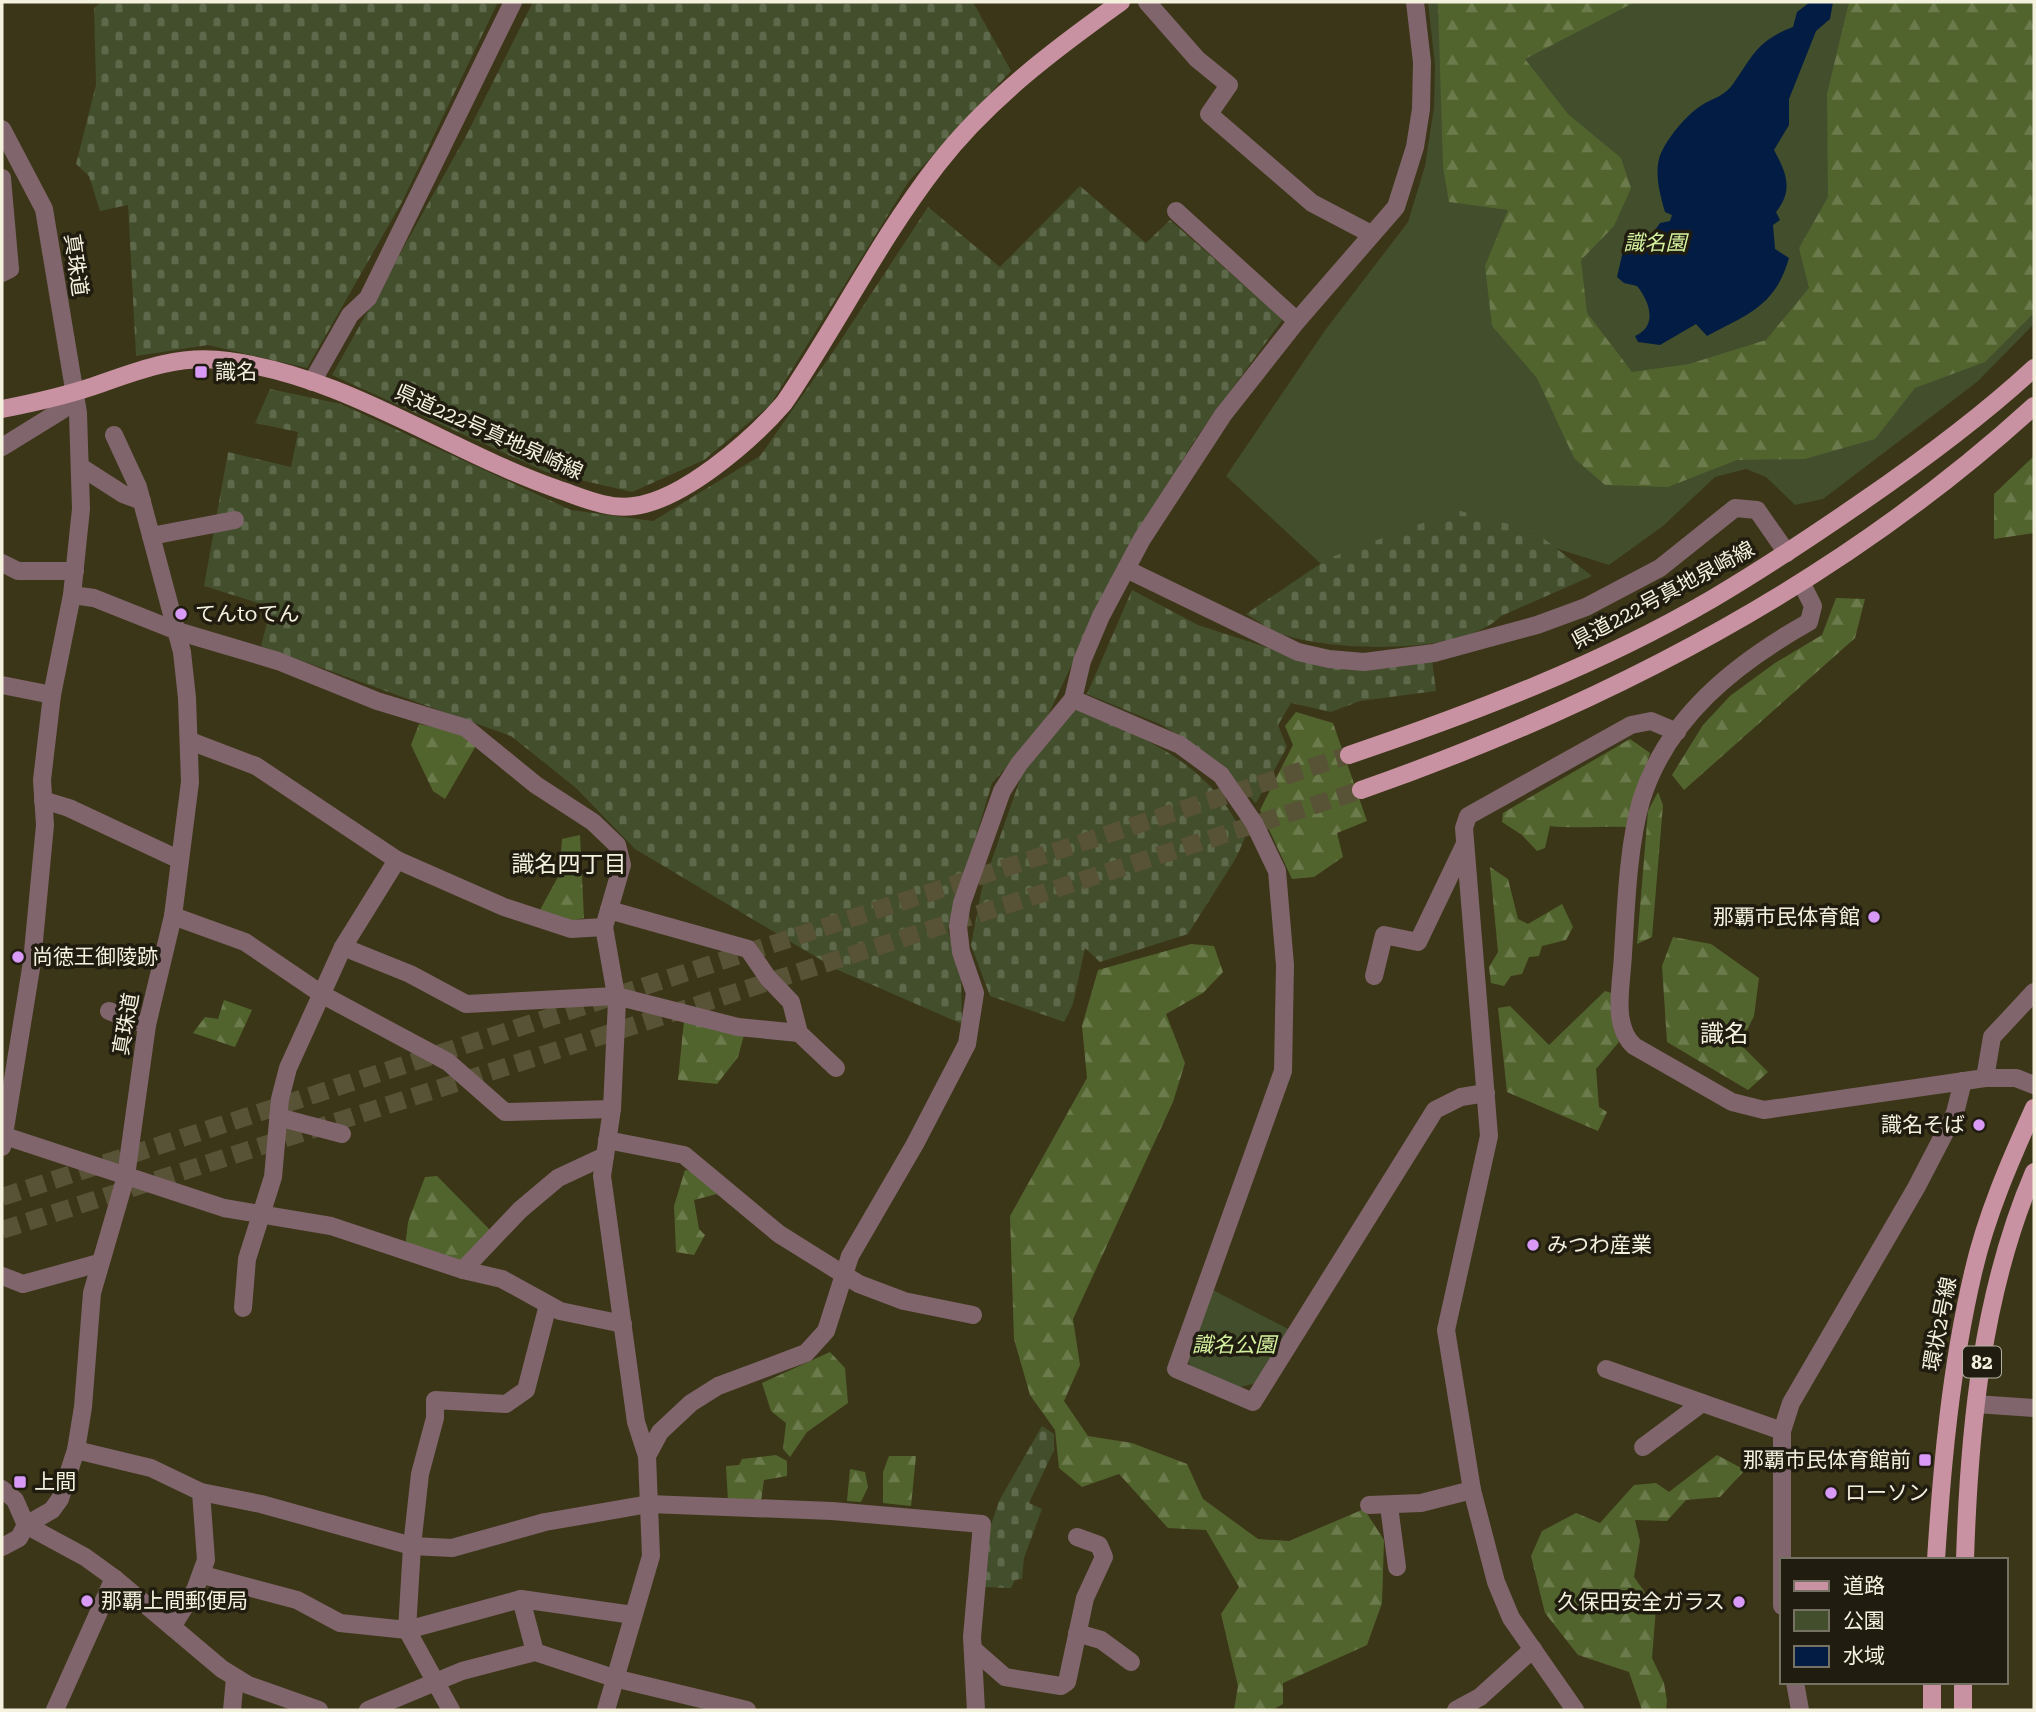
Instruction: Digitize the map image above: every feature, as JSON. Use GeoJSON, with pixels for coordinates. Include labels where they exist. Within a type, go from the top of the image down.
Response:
{"type":"FeatureCollection","features":[{"type":"Feature","properties":{"kind":"main road","name":"県道222号真地泉崎線"},"geometry":{"type":"LineString","coordinates":[[2,409],[74,392],[160,363],[186,359],[230,361],[312,382],[349,396],[537,482],[591,500],[631,507],[677,494],[771,418],[784,403],[885,239],[938,163],[963,135],[1025,76],[1121,2]]}},
{"type":"Feature","properties":{"kind":"main road","name":"県道222号真地泉崎線"},"geometry":{"type":"LineString","coordinates":[[1349,755],[1478,709],[1557,676],[1710,600],[1787,553],[1906,472],[2034,368]]}},
{"type":"Feature","properties":{"kind":"main road"},"geometry":{"type":"LineString","coordinates":[[1361,790],[1503,737],[1577,705],[1639,676],[1802,584],[1926,496],[2034,406]]}},
{"type":"Feature","properties":{"kind":"main road","name":"環状2号線"},"geometry":{"type":"LineString","coordinates":[[1936,1558],[1950,1395],[1973,1272],[1987,1225],[2034,1108]]}},
{"type":"Feature","properties":{"kind":"main road","name":"82"},"geometry":{"type":"LineString","coordinates":[[1965,1558],[1976,1404],[1996,1291],[2015,1221],[2034,1172]]}},
{"type":"Feature","properties":{"kind":"main road"},"geometry":{"type":"LineString","coordinates":[[1932,1684],[1932,1710]]}},
{"type":"Feature","properties":{"kind":"main road"},"geometry":{"type":"LineString","coordinates":[[1963,1684],[1964,1710]]}},
{"type":"Feature","properties":{"kind":"street"},"geometry":{"type":"LineString","coordinates":[[312,382],[350,315],[368,298],[513,2]]}},
{"type":"Feature","properties":{"kind":"street"},"geometry":{"type":"LineString","coordinates":[[1147,2],[1197,59],[1229,85],[1209,114],[1312,203],[1371,234]]}},
{"type":"Feature","properties":{"kind":"street"},"geometry":{"type":"LineString","coordinates":[[647,1456],[660,1432],[691,1403],[718,1386],[806,1353],[826,1331],[850,1256],[915,1144],[967,1044],[975,993],[961,952],[958,926],[962,903],[1002,791],[1019,764],[1073,699],[1082,660],[1126,569],[1171,491],[1223,415],[1297,321],[1396,207],[1415,147],[1421,109],[1422,62],[1415,2]]}},
{"type":"Feature","properties":{"kind":"street","name":"真珠道"},"geometry":{"type":"LineString","coordinates":[[2,129],[44,209],[78,417],[81,467],[81,509],[72,595],[52,695],[43,800],[45,825],[32,962],[5,1115],[4,1142]]}},
{"type":"Feature","properties":{"kind":"street"},"geometry":{"type":"LineString","coordinates":[[2,273],[10,269],[2,176],[19,158]]}},
{"type":"Feature","properties":{"kind":"street"},"geometry":{"type":"LineString","coordinates":[[1176,211],[1297,321]]}},
{"type":"Feature","properties":{"kind":"street"},"geometry":{"type":"LineString","coordinates":[[2,447],[62,410],[74,392]]}},
{"type":"Feature","properties":{"kind":"street","name":"真珠道"},"geometry":{"type":"LineString","coordinates":[[2,1547],[19,1538],[26,1525],[52,1510],[60,1499],[76,1450],[83,1407],[92,1293],[126,1176],[147,1025],[173,916],[190,782],[187,698],[177,631],[142,501],[114,435]]}},
{"type":"Feature","properties":{"kind":"street"},"geometry":{"type":"LineString","coordinates":[[81,467],[123,494],[142,501]]}},
{"type":"Feature","properties":{"kind":"street"},"geometry":{"type":"LineString","coordinates":[[1126,569],[1298,652],[1329,659],[1364,662],[1434,653],[1537,625],[1586,607],[1660,568],[1735,508],[1757,510],[1787,553]]}},
{"type":"Feature","properties":{"kind":"street"},"geometry":{"type":"LineString","coordinates":[[151,536],[235,520]]}},
{"type":"Feature","properties":{"kind":"street"},"geometry":{"type":"LineString","coordinates":[[2,563],[18,571],[75,571]]}},
{"type":"Feature","properties":{"kind":"street"},"geometry":{"type":"LineString","coordinates":[[1802,584],[1813,606],[1809,622],[1759,651],[1724,678],[1677,733],[1650,778],[1637,818],[1621,998],[1621,1027],[1628,1040],[1732,1102],[1764,1110],[1985,1078],[2016,1078],[2034,1085]]}},
{"type":"Feature","properties":{"kind":"street"},"geometry":{"type":"LineString","coordinates":[[72,595],[94,598],[177,631],[278,661],[377,701],[466,728],[536,785],[593,822],[617,845],[622,865],[606,918],[616,996],[612,1109],[602,1176],[637,1431],[647,1456],[651,1556],[606,1710]]}},
{"type":"Feature","properties":{"kind":"street"},"geometry":{"type":"LineString","coordinates":[[2,685],[52,695]]}},
{"type":"Feature","properties":{"kind":"street"},"geometry":{"type":"LineString","coordinates":[[1073,699],[1180,745],[1221,775],[1254,823],[1277,871],[1285,965],[1283,1071],[1176,1369],[1253,1402],[1435,1110],[1461,1097],[1486,1093]]}},
{"type":"Feature","properties":{"kind":"street"},"geometry":{"type":"LineString","coordinates":[[1575,1710],[1511,1618],[1496,1582],[1472,1490],[1446,1330],[1489,1136],[1464,828],[1468,816],[1630,725],[1651,721],[1677,733]]}},
{"type":"Feature","properties":{"kind":"street"},"geometry":{"type":"LineString","coordinates":[[190,741],[256,766],[397,860],[504,907],[571,929],[606,918],[748,949],[768,978],[791,1002],[799,1033],[836,1068]]}},
{"type":"Feature","properties":{"kind":"street"},"geometry":{"type":"LineString","coordinates":[[43,800],[69,808],[180,860]]}},
{"type":"Feature","properties":{"kind":"street"},"geometry":{"type":"LineString","coordinates":[[1374,976],[1384,935],[1418,942],[1464,846]]}},
{"type":"Feature","properties":{"kind":"street"},"geometry":{"type":"LineString","coordinates":[[243,1308],[247,1259],[274,1177],[278,1117],[288,1068],[343,947],[397,860]]}},
{"type":"Feature","properties":{"kind":"street"},"geometry":{"type":"LineString","coordinates":[[173,916],[245,942],[323,995],[448,1062],[505,1112],[612,1109]]}},
{"type":"Feature","properties":{"kind":"street"},"geometry":{"type":"LineString","coordinates":[[343,947],[410,974],[466,1004],[616,996],[738,1027],[799,1033]]}},
{"type":"Feature","properties":{"kind":"street"},"geometry":{"type":"LineString","coordinates":[[1985,1078],[1992,1037],[2034,992]]}},
{"type":"Feature","properties":{"kind":"street"},"geometry":{"type":"LineString","coordinates":[[109,1012],[147,1025]]}},
{"type":"Feature","properties":{"kind":"street"},"geometry":{"type":"LineString","coordinates":[[1782,1558],[1782,1431],[1791,1402],[1916,1188],[1955,1113],[1963,1081]]}},
{"type":"Feature","properties":{"kind":"street"},"geometry":{"type":"LineString","coordinates":[[278,1117],[342,1134]]}},
{"type":"Feature","properties":{"kind":"street"},"geometry":{"type":"LineString","coordinates":[[4,1142],[126,1176],[224,1208],[331,1226],[463,1270],[502,1279],[560,1311],[623,1324]]}},
{"type":"Feature","properties":{"kind":"street"},"geometry":{"type":"LineString","coordinates":[[463,1270],[520,1210],[558,1178],[606,1148],[684,1155],[779,1234],[845,1276],[904,1301],[973,1315]]}},
{"type":"Feature","properties":{"kind":"street"},"geometry":{"type":"LineString","coordinates":[[2,1276],[23,1284],[99,1262]]}},
{"type":"Feature","properties":{"kind":"street"},"geometry":{"type":"LineString","coordinates":[[451,1710],[407,1630],[420,1474],[435,1419],[436,1401],[506,1404],[526,1390],[548,1305]]}},
{"type":"Feature","properties":{"kind":"street"},"geometry":{"type":"LineString","coordinates":[[1606,1369],[1782,1431]]}},
{"type":"Feature","properties":{"kind":"street"},"geometry":{"type":"LineString","coordinates":[[1643,1447],[1702,1403]]}},
{"type":"Feature","properties":{"kind":"street"},"geometry":{"type":"LineString","coordinates":[[1976,1404],[2034,1408]]}},
{"type":"Feature","properties":{"kind":"street"},"geometry":{"type":"LineString","coordinates":[[76,1450],[151,1468],[201,1492],[261,1504],[412,1546],[452,1548],[545,1522],[649,1504],[832,1511],[982,1524],[973,1648],[976,1710]]}},
{"type":"Feature","properties":{"kind":"street"},"geometry":{"type":"LineString","coordinates":[[2,1489],[15,1500],[26,1525],[85,1557],[114,1578],[235,1678],[318,1710]]}},
{"type":"Feature","properties":{"kind":"street"},"geometry":{"type":"LineString","coordinates":[[1369,1505],[1421,1503],[1472,1490]]}},
{"type":"Feature","properties":{"kind":"street"},"geometry":{"type":"LineString","coordinates":[[172,1627],[203,1575],[206,1560],[201,1492]]}},
{"type":"Feature","properties":{"kind":"street"},"geometry":{"type":"LineString","coordinates":[[1389,1506],[1396,1567]]}},
{"type":"Feature","properties":{"kind":"street"},"geometry":{"type":"LineString","coordinates":[[973,1648],[1005,1677],[1061,1686],[1067,1682],[1085,1598],[1104,1557],[1099,1545],[1077,1537]]}},
{"type":"Feature","properties":{"kind":"street"},"geometry":{"type":"LineString","coordinates":[[203,1575],[297,1600],[340,1623],[407,1630],[521,1599],[633,1615]]}},
{"type":"Feature","properties":{"kind":"street"},"geometry":{"type":"LineString","coordinates":[[55,1710],[114,1578]]}},
{"type":"Feature","properties":{"kind":"street"},"geometry":{"type":"LineString","coordinates":[[521,1599],[535,1652]]}},
{"type":"Feature","properties":{"kind":"street"},"geometry":{"type":"LineString","coordinates":[[1077,1633],[1101,1640],[1131,1662]]}},
{"type":"Feature","properties":{"kind":"street"},"geometry":{"type":"LineString","coordinates":[[1456,1710],[1480,1697],[1533,1649]]}},
{"type":"Feature","properties":{"kind":"street"},"geometry":{"type":"LineString","coordinates":[[368,1710],[462,1671],[535,1652],[614,1678],[736,1709]]}},
{"type":"Feature","properties":{"kind":"street"},"geometry":{"type":"LineString","coordinates":[[232,1710],[235,1678]]}},
{"type":"Feature","properties":{"kind":"street"},"geometry":{"type":"LineString","coordinates":[[1795,1684],[1800,1710]]}},
{"type":"Feature","properties":{"kind":"green space"},"geometry":{"type":"Polygon","coordinates":[[[101,2],[498,2],[402,202],[307,368],[208,345],[136,356],[128,205],[100,211],[89,176],[76,164],[96,85],[94,8],[101,2]]]}},
{"type":"Feature","properties":{"kind":"green space"},"geometry":{"type":"Polygon","coordinates":[[[533,2],[973,2],[1011,71],[909,181],[770,405],[704,460],[632,492],[546,472],[332,375],[466,136],[533,2]]]}},
{"type":"Feature","properties":{"kind":"green space","name":"識名園"},"geometry":{"type":"Polygon","coordinates":[[[1428,2],[2034,2],[2034,324],[1977,382],[1823,499],[1795,505],[1766,477],[1746,469],[1715,477],[1663,526],[1609,565],[1456,517],[1332,574],[1226,476],[1326,329],[1408,222],[1425,166],[1434,107],[1435,65],[1428,2]]]}},
{"type":"Feature","properties":{"kind":"green space"},"geometry":{"type":"Polygon","coordinates":[[[1438,2],[1635,2],[1525,59],[1568,114],[1621,158],[1631,188],[1614,226],[1581,260],[1587,313],[1632,372],[1689,364],[1766,340],[1809,288],[1799,248],[1828,197],[1827,94],[1849,2],[2034,2],[2034,313],[1985,362],[1915,388],[1875,439],[1805,459],[1737,460],[1668,487],[1605,485],[1574,458],[1537,378],[1492,326],[1485,266],[1508,210],[1449,202],[1443,167],[1438,2]]]}},
{"type":"Feature","properties":{"kind":"green space"},"geometry":{"type":"Polygon","coordinates":[[[1080,186],[1146,243],[1170,220],[1283,319],[1196,438],[1120,562],[1042,728],[992,783],[948,930],[961,977],[962,1024],[838,970],[635,849],[576,788],[511,736],[261,646],[271,607],[204,586],[228,452],[291,467],[298,432],[255,423],[270,389],[341,404],[571,510],[653,521],[760,456],[835,349],[928,207],[1000,267],[1080,186]]]}},
{"type":"Feature","properties":{"kind":"green space"},"geometry":{"type":"Polygon","coordinates":[[[2034,456],[2034,533],[1994,539],[1994,494],[2034,456]]]}},
{"type":"Feature","properties":{"kind":"green space"},"geometry":{"type":"Polygon","coordinates":[[[1457,510],[1534,531],[1592,576],[1501,616],[1483,629],[1427,644],[1360,647],[1329,644],[1279,633],[1246,614],[1329,558],[1457,510]]]}},
{"type":"Feature","properties":{"kind":"green space"},"geometry":{"type":"Polygon","coordinates":[[[1132,590],[1198,625],[1278,651],[1432,660],[1436,691],[1360,701],[1331,712],[1291,703],[1278,725],[1287,747],[1256,803],[1202,750],[1162,725],[1087,694],[1132,590]]]}},
{"type":"Feature","properties":{"kind":"green space"},"geometry":{"type":"Polygon","coordinates":[[[1836,598],[1865,599],[1855,638],[1684,790],[1672,775],[1703,725],[1730,696],[1775,663],[1822,635],[1836,598]]]}},
{"type":"Feature","properties":{"kind":"green space"},"geometry":{"type":"Polygon","coordinates":[[[1076,707],[1174,756],[1213,790],[1230,811],[1245,838],[1236,858],[1188,934],[1100,962],[1085,948],[1073,1004],[1064,1022],[990,996],[971,945],[982,888],[1024,768],[1076,707]]]}},
{"type":"Feature","properties":{"kind":"green space"},"geometry":{"type":"Polygon","coordinates":[[[1296,712],[1333,723],[1367,821],[1337,833],[1343,857],[1314,877],[1292,879],[1260,810],[1293,745],[1285,726],[1296,712]]]}},
{"type":"Feature","properties":{"kind":"green space"},"geometry":{"type":"Polygon","coordinates":[[[419,724],[465,734],[477,744],[445,799],[433,791],[411,745],[419,724]]]}},
{"type":"Feature","properties":{"kind":"green space"},"geometry":{"type":"Polygon","coordinates":[[[1630,739],[1650,753],[1627,827],[1550,826],[1545,848],[1537,851],[1522,835],[1502,822],[1503,813],[1630,739]]]}},
{"type":"Feature","properties":{"kind":"green space"},"geometry":{"type":"Polygon","coordinates":[[[1658,792],[1663,805],[1652,937],[1637,944],[1648,811],[1658,792]]]}},
{"type":"Feature","properties":{"kind":"green space"},"geometry":{"type":"Polygon","coordinates":[[[580,835],[584,918],[570,921],[540,910],[559,875],[562,839],[580,835]]]}},
{"type":"Feature","properties":{"kind":"green space"},"geometry":{"type":"Polygon","coordinates":[[[1490,867],[1508,879],[1518,919],[1528,924],[1562,904],[1573,927],[1566,940],[1542,946],[1539,956],[1529,957],[1522,974],[1511,976],[1504,986],[1491,983],[1489,967],[1498,952],[1490,867]]]}},
{"type":"Feature","properties":{"kind":"green space"},"geometry":{"type":"Polygon","coordinates":[[[1673,937],[1711,944],[1759,978],[1754,1016],[1740,1044],[1768,1072],[1748,1090],[1667,1042],[1662,966],[1673,937]]]}},
{"type":"Feature","properties":{"kind":"green space"},"geometry":{"type":"Polygon","coordinates":[[[1191,944],[1214,946],[1223,972],[1203,993],[1166,1014],[1185,1063],[1173,1102],[1073,1319],[1080,1365],[1064,1401],[1088,1436],[1132,1443],[1187,1464],[1203,1499],[1258,1539],[1289,1541],[1364,1509],[1384,1540],[1382,1603],[1367,1645],[1283,1683],[1283,1704],[1272,1710],[1234,1710],[1238,1686],[1221,1614],[1239,1587],[1206,1530],[1168,1528],[1119,1474],[1082,1487],[1059,1468],[1055,1430],[1030,1395],[1014,1339],[1010,1216],[1087,1078],[1082,1026],[1098,970],[1191,944]]]}},
{"type":"Feature","properties":{"kind":"green space"},"geometry":{"type":"Polygon","coordinates":[[[1605,991],[1615,994],[1614,1030],[1619,1042],[1596,1069],[1599,1107],[1607,1112],[1598,1131],[1507,1092],[1498,1008],[1510,1006],[1549,1045],[1605,991]]]}},
{"type":"Feature","properties":{"kind":"green space"},"geometry":{"type":"Polygon","coordinates":[[[224,1000],[252,1010],[235,1047],[193,1033],[205,1017],[218,1019],[224,1000]]]}},
{"type":"Feature","properties":{"kind":"green space"},"geometry":{"type":"Polygon","coordinates":[[[684,1021],[744,1035],[738,1057],[717,1084],[678,1080],[684,1021]]]}},
{"type":"Feature","properties":{"kind":"green space"},"geometry":{"type":"Polygon","coordinates":[[[685,1170],[696,1172],[717,1194],[694,1200],[699,1229],[705,1235],[694,1255],[676,1252],[674,1206],[685,1170]]]}},
{"type":"Feature","properties":{"kind":"green space"},"geometry":{"type":"Polygon","coordinates":[[[437,1176],[491,1231],[462,1262],[405,1248],[408,1222],[425,1177],[437,1176]]]}},
{"type":"Feature","properties":{"kind":"green space","name":"識名公園"},"geometry":{"type":"Polygon","coordinates":[[[1213,1290],[1290,1330],[1257,1383],[1236,1388],[1194,1372],[1185,1356],[1213,1290]]]}},
{"type":"Feature","properties":{"kind":"green space"},"geometry":{"type":"Polygon","coordinates":[[[830,1352],[845,1368],[848,1403],[807,1432],[790,1457],[783,1449],[786,1423],[771,1411],[762,1383],[830,1352]]]}},
{"type":"Feature","properties":{"kind":"green space"},"geometry":{"type":"Polygon","coordinates":[[[1042,1426],[1054,1434],[1054,1450],[1029,1503],[1042,1509],[1024,1558],[1022,1579],[1015,1580],[1011,1588],[983,1587],[985,1543],[999,1501],[1042,1426]]]}},
{"type":"Feature","properties":{"kind":"green space"},"geometry":{"type":"Polygon","coordinates":[[[776,1455],[787,1461],[787,1476],[764,1480],[761,1501],[728,1501],[726,1466],[739,1465],[742,1459],[776,1455]]]}},
{"type":"Feature","properties":{"kind":"green space"},"geometry":{"type":"Polygon","coordinates":[[[1717,1455],[1745,1470],[1720,1497],[1686,1500],[1667,1521],[1635,1520],[1640,1541],[1634,1577],[1656,1608],[1652,1658],[1664,1683],[1667,1701],[1666,1710],[1642,1710],[1629,1672],[1578,1655],[1545,1613],[1531,1556],[1542,1531],[1576,1513],[1600,1523],[1634,1485],[1656,1483],[1669,1492],[1717,1455]]]}},
{"type":"Feature","properties":{"kind":"green space"},"geometry":{"type":"Polygon","coordinates":[[[889,1456],[916,1456],[911,1506],[883,1503],[883,1472],[889,1456]]]}},
{"type":"Feature","properties":{"kind":"green space"},"geometry":{"type":"Polygon","coordinates":[[[850,1469],[865,1472],[868,1487],[861,1502],[847,1501],[850,1469]]]}},
{"type":"Feature","properties":{"kind":"water"},"geometry":{"type":"Polygon","coordinates":[[[1810,2],[1833,2],[1830,19],[1816,31],[1789,99],[1789,125],[1774,150],[1786,181],[1785,196],[1776,212],[1780,220],[1773,225],[1775,249],[1789,258],[1783,275],[1776,288],[1758,307],[1707,336],[1696,324],[1660,345],[1638,342],[1635,336],[1642,332],[1649,320],[1648,306],[1637,286],[1624,283],[1617,277],[1624,247],[1647,242],[1660,223],[1670,221],[1672,215],[1665,212],[1659,186],[1658,165],[1662,152],[1683,121],[1696,109],[1726,91],[1757,49],[1793,27],[1797,12],[1810,2]]]}},
{"type":"Feature","properties":{"kind":"tunnel"},"geometry":{"type":"LineString","coordinates":[[2,1197],[1349,755]]}},
{"type":"Feature","properties":{"kind":"tunnel"},"geometry":{"type":"LineString","coordinates":[[2,1230],[1361,790]]}},
{"type":"Feature","properties":{"kind":"place","name":"識名"},"geometry":{"type":"Point","coordinates":[201,372]}},
{"type":"Feature","properties":{"kind":"place","name":"てんtoてん"},"geometry":{"type":"Point","coordinates":[181,614]}},
{"type":"Feature","properties":{"kind":"place","name":"那覇市民体育館"},"geometry":{"type":"Point","coordinates":[1874,917]}},
{"type":"Feature","properties":{"kind":"place","name":"尚徳王御陵跡"},"geometry":{"type":"Point","coordinates":[18,957]}},
{"type":"Feature","properties":{"kind":"place","name":"識名そば"},"geometry":{"type":"Point","coordinates":[1979,1125]}},
{"type":"Feature","properties":{"kind":"place","name":"みつわ産業"},"geometry":{"type":"Point","coordinates":[1533,1245]}},
{"type":"Feature","properties":{"kind":"place","name":"那覇市民体育館前"},"geometry":{"type":"Point","coordinates":[1925,1460]}},
{"type":"Feature","properties":{"kind":"place","name":"上間"},"geometry":{"type":"Point","coordinates":[20,1482]}},
{"type":"Feature","properties":{"kind":"place","name":"ローソン"},"geometry":{"type":"Point","coordinates":[1831,1493]}},
{"type":"Feature","properties":{"kind":"place","name":"那覇上間郵便局"},"geometry":{"type":"Point","coordinates":[87,1601]}},
{"type":"Feature","properties":{"kind":"place","name":"久保田安全ガラス"},"geometry":{"type":"Point","coordinates":[1739,1602]}},
{"type":"Feature","properties":{"kind":"district","name":"識名四丁目"},"geometry":{"type":"Point","coordinates":[569,864]}},
{"type":"Feature","properties":{"kind":"district","name":"識名"},"geometry":{"type":"Point","coordinates":[1724,1034]}}]}
